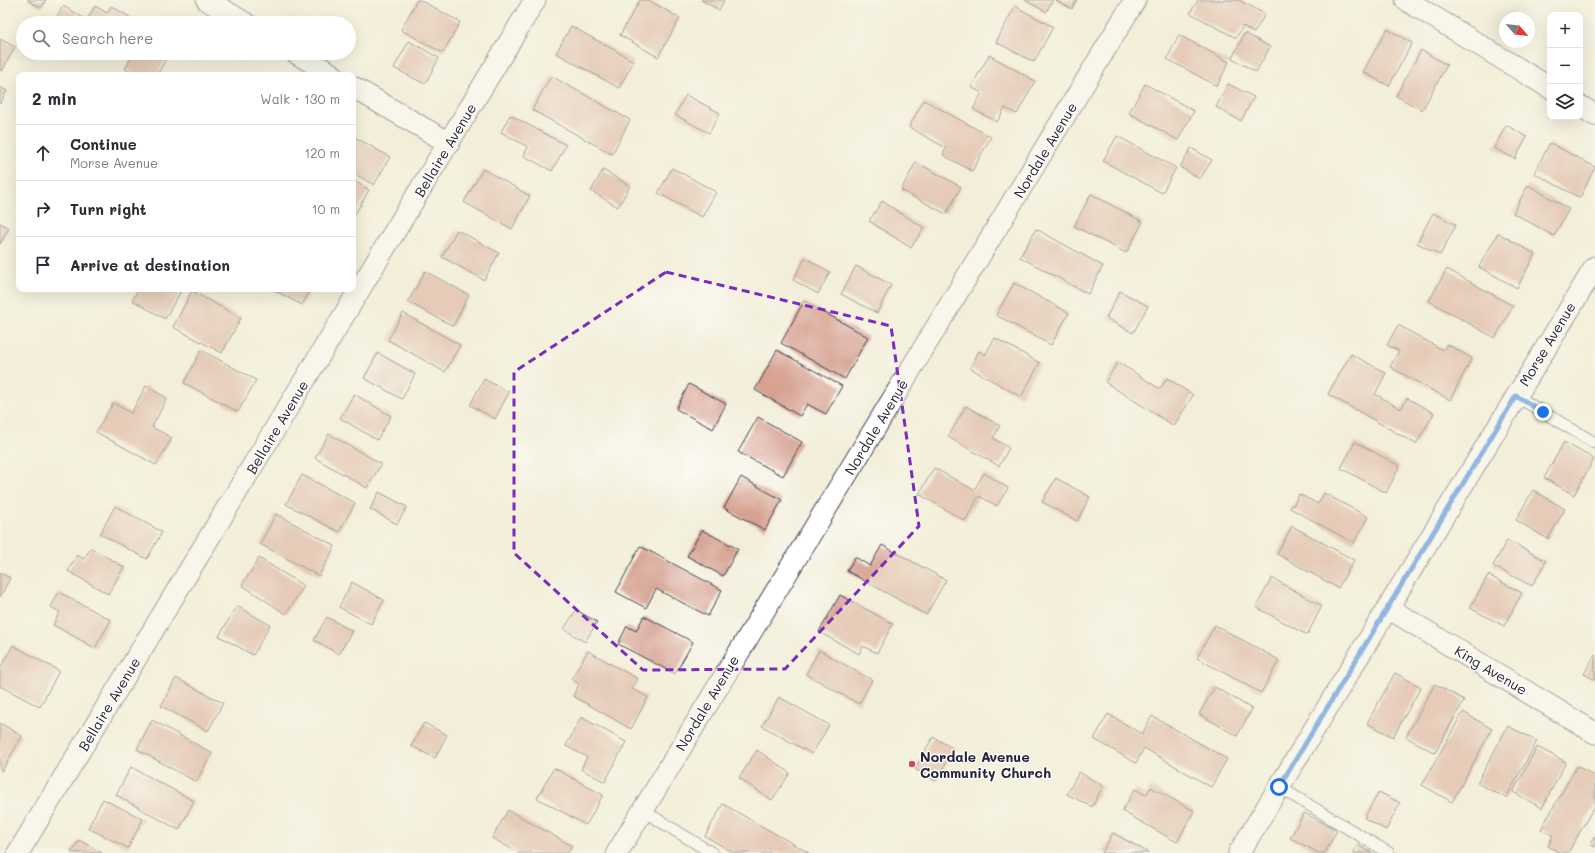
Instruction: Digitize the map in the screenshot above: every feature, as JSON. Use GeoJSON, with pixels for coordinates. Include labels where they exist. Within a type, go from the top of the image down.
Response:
{"type":"FeatureCollection","features":[{"type":"Feature","properties":{"kind":"street"},"geometry":{"type":"LineString","coordinates":[[206,0],[234,16]]}},
{"type":"Feature","properties":{"kind":"street","name":"Bellaire Avenue"},"geometry":{"type":"LineString","coordinates":[[18,853],[535,0]]}},
{"type":"Feature","properties":{"kind":"street","name":"Nordale Avenue"},"geometry":{"type":"LineString","coordinates":[[617,853],[1135,0]]}},
{"type":"Feature","properties":{"kind":"street"},"geometry":{"type":"LineString","coordinates":[[1406,0],[1547,86]]}},
{"type":"Feature","properties":{"kind":"street"},"geometry":{"type":"LineString","coordinates":[[308,60],[328,72]]}},
{"type":"Feature","properties":{"kind":"street"},"geometry":{"type":"LineString","coordinates":[[356,89],[449,143]]}},
{"type":"Feature","properties":{"kind":"street"},"geometry":{"type":"LineString","coordinates":[[1583,108],[1595,115]]}},
{"type":"Feature","properties":{"kind":"street","name":"Morse Avenue"},"geometry":{"type":"LineString","coordinates":[[1239,853],[1595,267]]}},
{"type":"Feature","properties":{"kind":"street","name":"King Avenue"},"geometry":{"type":"LineString","coordinates":[[1388,608],[1595,732]]}},
{"type":"Feature","properties":{"kind":"lane"},"geometry":{"type":"LineString","coordinates":[[1516,396],[1595,443]]}},
{"type":"Feature","properties":{"kind":"lane"},"geometry":{"type":"LineString","coordinates":[[1279,787],[1389,853]]}},
{"type":"Feature","properties":{"kind":"lane"},"geometry":{"type":"LineString","coordinates":[[642,810],[712,853]]}},
{"type":"Feature","properties":{"kind":"highlighted area"},"geometry":{"type":"Polygon","coordinates":[[[666,272],[891,326],[919,526],[785,669],[643,670],[514,553],[514,372],[666,272]]]}},
{"type":"Feature","properties":{"kind":"building"},"geometry":{"type":"Polygon","coordinates":[[[27,0],[46,0],[41,8],[27,0]]]}},
{"type":"Feature","properties":{"kind":"building"},"geometry":{"type":"Polygon","coordinates":[[[417,0],[420,0],[460,22],[443,53],[401,30],[417,0]]]}},
{"type":"Feature","properties":{"kind":"building"},"geometry":{"type":"Polygon","coordinates":[[[640,0],[648,0],[680,18],[658,57],[620,35],[640,0]]]}},
{"type":"Feature","properties":{"kind":"building"},"geometry":{"type":"Polygon","coordinates":[[[701,0],[724,0],[719,10],[701,0]]]}},
{"type":"Feature","properties":{"kind":"building"},"geometry":{"type":"Polygon","coordinates":[[[1025,0],[1053,0],[1046,12],[1025,0]]]}},
{"type":"Feature","properties":{"kind":"building"},"geometry":{"type":"Polygon","coordinates":[[[1055,0],[1077,0],[1072,9],[1055,0]]]}},
{"type":"Feature","properties":{"kind":"building"},"geometry":{"type":"Polygon","coordinates":[[[1198,0],[1239,0],[1265,14],[1254,33],[1243,26],[1236,38],[1190,13],[1198,0]]]}},
{"type":"Feature","properties":{"kind":"building"},"geometry":{"type":"Polygon","coordinates":[[[63,6],[80,16],[57,16],[63,6]]]}},
{"type":"Feature","properties":{"kind":"building"},"geometry":{"type":"Polygon","coordinates":[[[95,6],[107,13],[111,6],[128,16],[89,16],[95,6]]]}},
{"type":"Feature","properties":{"kind":"building"},"geometry":{"type":"Polygon","coordinates":[[[1015,6],[1053,27],[1034,62],[996,42],[1015,6]]]}},
{"type":"Feature","properties":{"kind":"building"},"geometry":{"type":"Polygon","coordinates":[[[571,26],[634,61],[619,88],[556,53],[571,26]]]}},
{"type":"Feature","properties":{"kind":"building"},"geometry":{"type":"Polygon","coordinates":[[[1387,29],[1412,43],[1389,86],[1363,72],[1387,29]]]}},
{"type":"Feature","properties":{"kind":"building"},"geometry":{"type":"Polygon","coordinates":[[[1245,33],[1270,47],[1256,72],[1232,58],[1245,33]]]}},
{"type":"Feature","properties":{"kind":"building"},"geometry":{"type":"Polygon","coordinates":[[[1179,35],[1229,62],[1217,86],[1167,59],[1179,35]]]}},
{"type":"Feature","properties":{"kind":"building"},"geometry":{"type":"Polygon","coordinates":[[[0,39],[15,47],[2,71],[0,70],[0,39]]]}},
{"type":"Feature","properties":{"kind":"building"},"geometry":{"type":"Polygon","coordinates":[[[409,41],[439,58],[425,84],[394,68],[409,41]]]}},
{"type":"Feature","properties":{"kind":"building"},"geometry":{"type":"Polygon","coordinates":[[[1421,50],[1447,65],[1422,110],[1396,96],[1421,50]]]}},
{"type":"Feature","properties":{"kind":"building"},"geometry":{"type":"Polygon","coordinates":[[[989,55],[1035,81],[1017,114],[1005,108],[997,122],[973,109],[982,93],[971,87],[989,55]]]}},
{"type":"Feature","properties":{"kind":"building"},"geometry":{"type":"Polygon","coordinates":[[[130,60],[165,60],[159,72],[130,72],[125,69],[130,60]]]}},
{"type":"Feature","properties":{"kind":"building"},"geometry":{"type":"Polygon","coordinates":[[[551,76],[630,120],[612,154],[532,110],[551,76]]]}},
{"type":"Feature","properties":{"kind":"building"},"geometry":{"type":"Polygon","coordinates":[[[1145,84],[1194,111],[1178,140],[1129,113],[1145,84]]]}},
{"type":"Feature","properties":{"kind":"building"},"geometry":{"type":"Polygon","coordinates":[[[1228,84],[1254,97],[1241,121],[1216,107],[1228,84]]]}},
{"type":"Feature","properties":{"kind":"building"},"geometry":{"type":"Polygon","coordinates":[[[0,87],[7,91],[0,104],[0,87]]]}},
{"type":"Feature","properties":{"kind":"building"},"geometry":{"type":"Polygon","coordinates":[[[686,95],[720,113],[709,133],[675,115],[686,95]]]}},
{"type":"Feature","properties":{"kind":"building"},"geometry":{"type":"Polygon","coordinates":[[[924,100],[991,137],[972,171],[943,155],[946,148],[909,127],[924,100]]]}},
{"type":"Feature","properties":{"kind":"building"},"geometry":{"type":"Polygon","coordinates":[[[510,115],[566,145],[552,171],[524,156],[528,147],[501,132],[510,115]]]}},
{"type":"Feature","properties":{"kind":"building"},"geometry":{"type":"Polygon","coordinates":[[[1506,125],[1527,137],[1515,159],[1494,148],[1506,125]]]}},
{"type":"Feature","properties":{"kind":"building"},"geometry":{"type":"Polygon","coordinates":[[[1117,136],[1176,168],[1162,193],[1103,161],[1117,136]]]}},
{"type":"Feature","properties":{"kind":"building"},"geometry":{"type":"Polygon","coordinates":[[[356,138],[390,157],[374,185],[356,175],[356,138]]]}},
{"type":"Feature","properties":{"kind":"building"},"geometry":{"type":"Polygon","coordinates":[[[1550,143],[1595,167],[1580,198],[1534,173],[1550,143]]]}},
{"type":"Feature","properties":{"kind":"building"},"geometry":{"type":"Polygon","coordinates":[[[1191,148],[1212,160],[1200,179],[1180,167],[1191,148]]]}},
{"type":"Feature","properties":{"kind":"building"},"geometry":{"type":"Polygon","coordinates":[[[916,162],[961,187],[946,214],[901,190],[916,162]]]}},
{"type":"Feature","properties":{"kind":"building"},"geometry":{"type":"Polygon","coordinates":[[[672,168],[716,192],[702,217],[658,193],[672,168]]]}},
{"type":"Feature","properties":{"kind":"building"},"geometry":{"type":"Polygon","coordinates":[[[483,169],[530,196],[512,229],[464,202],[483,169]]]}},
{"type":"Feature","properties":{"kind":"building"},"geometry":{"type":"Polygon","coordinates":[[[603,170],[630,186],[618,207],[591,191],[603,170]]]}},
{"type":"Feature","properties":{"kind":"building"},"geometry":{"type":"Polygon","coordinates":[[[356,182],[369,190],[356,213],[356,182]]]}},
{"type":"Feature","properties":{"kind":"building"},"geometry":{"type":"Polygon","coordinates":[[[1528,185],[1569,209],[1554,236],[1513,213],[1528,185]]]}},
{"type":"Feature","properties":{"kind":"building"},"geometry":{"type":"Polygon","coordinates":[[[1091,194],[1143,222],[1126,253],[1074,226],[1091,194]]]}},
{"type":"Feature","properties":{"kind":"building"},"geometry":{"type":"Polygon","coordinates":[[[882,201],[924,228],[911,248],[869,221],[882,201]]]}},
{"type":"Feature","properties":{"kind":"building"},"geometry":{"type":"Polygon","coordinates":[[[1433,213],[1456,225],[1440,255],[1417,243],[1433,213]]]}},
{"type":"Feature","properties":{"kind":"building"},"geometry":{"type":"Polygon","coordinates":[[[0,223],[9,228],[0,244],[0,223]]]}},
{"type":"Feature","properties":{"kind":"building"},"geometry":{"type":"Polygon","coordinates":[[[1036,229],[1103,266],[1088,294],[1020,257],[1036,229]]]}},
{"type":"Feature","properties":{"kind":"building"},"geometry":{"type":"Polygon","coordinates":[[[457,230],[499,253],[484,280],[442,257],[457,230]]]}},
{"type":"Feature","properties":{"kind":"building"},"geometry":{"type":"Polygon","coordinates":[[[1498,233],[1535,254],[1517,288],[1479,267],[1498,233]]]}},
{"type":"Feature","properties":{"kind":"building"},"geometry":{"type":"Polygon","coordinates":[[[805,258],[830,272],[818,294],[793,280],[805,258]]]}},
{"type":"Feature","properties":{"kind":"building"},"geometry":{"type":"Polygon","coordinates":[[[856,266],[891,285],[877,313],[841,294],[856,266]]]}},
{"type":"Feature","properties":{"kind":"building"},"geometry":{"type":"Polygon","coordinates":[[[1447,269],[1513,306],[1495,338],[1429,301],[1447,269]]]}},
{"type":"Feature","properties":{"kind":"building"},"geometry":{"type":"Polygon","coordinates":[[[425,271],[469,295],[453,326],[408,302],[425,271]]]}},
{"type":"Feature","properties":{"kind":"building"},"geometry":{"type":"Polygon","coordinates":[[[1014,283],[1069,313],[1051,345],[996,315],[1014,283]]]}},
{"type":"Feature","properties":{"kind":"building"},"geometry":{"type":"Polygon","coordinates":[[[1120,291],[1148,306],[1133,333],[1106,318],[1120,291]]]}},
{"type":"Feature","properties":{"kind":"building"},"geometry":{"type":"Polygon","coordinates":[[[137,292],[180,292],[165,319],[132,300],[137,292]]]}},
{"type":"Feature","properties":{"kind":"building"},"geometry":{"type":"Polygon","coordinates":[[[191,292],[241,318],[222,353],[173,327],[191,292]]]}},
{"type":"Feature","properties":{"kind":"building"},"geometry":{"type":"Polygon","coordinates":[[[278,292],[309,292],[302,305],[278,292]]]}},
{"type":"Feature","properties":{"kind":"building"},"geometry":{"type":"Polygon","coordinates":[[[804,301],[868,337],[845,379],[781,343],[804,301]]]}},
{"type":"Feature","properties":{"kind":"building"},"geometry":{"type":"Polygon","coordinates":[[[403,313],[460,345],[445,372],[388,340],[403,313]]]}},
{"type":"Feature","properties":{"kind":"building"},"geometry":{"type":"Polygon","coordinates":[[[1398,325],[1443,350],[1447,344],[1472,358],[1450,400],[1390,367],[1399,351],[1387,345],[1398,325]]]}},
{"type":"Feature","properties":{"kind":"building"},"geometry":{"type":"Polygon","coordinates":[[[995,338],[1040,363],[1021,397],[970,368],[979,351],[985,355],[995,338]]]}},
{"type":"Feature","properties":{"kind":"building"},"geometry":{"type":"Polygon","coordinates":[[[201,350],[256,380],[238,412],[184,383],[201,350]]]}},
{"type":"Feature","properties":{"kind":"building"},"geometry":{"type":"Polygon","coordinates":[[[777,350],[842,386],[826,414],[807,404],[800,416],[755,390],[777,350]]]}},
{"type":"Feature","properties":{"kind":"building"},"geometry":{"type":"Polygon","coordinates":[[[378,353],[415,374],[402,399],[364,378],[378,353]]]}},
{"type":"Feature","properties":{"kind":"building"},"geometry":{"type":"Polygon","coordinates":[[[1351,354],[1386,373],[1375,394],[1401,409],[1407,398],[1434,413],[1416,444],[1328,394],[1351,354]]]}},
{"type":"Feature","properties":{"kind":"building"},"geometry":{"type":"Polygon","coordinates":[[[1118,362],[1160,389],[1167,378],[1193,395],[1174,426],[1105,382],[1118,362]]]}},
{"type":"Feature","properties":{"kind":"building"},"geometry":{"type":"Polygon","coordinates":[[[484,379],[509,392],[495,419],[470,405],[484,379]]]}},
{"type":"Feature","properties":{"kind":"building"},"geometry":{"type":"Polygon","coordinates":[[[689,384],[726,404],[713,429],[676,409],[689,384]]]}},
{"type":"Feature","properties":{"kind":"building"},"geometry":{"type":"Polygon","coordinates":[[[146,386],[167,398],[152,427],[172,438],[156,465],[96,432],[113,403],[131,413],[146,386]]]}},
{"type":"Feature","properties":{"kind":"building"},"geometry":{"type":"Polygon","coordinates":[[[354,394],[391,416],[377,440],[340,418],[354,394]]]}},
{"type":"Feature","properties":{"kind":"building"},"geometry":{"type":"Polygon","coordinates":[[[966,406],[1000,426],[993,438],[1009,448],[999,466],[948,437],[966,406]]]}},
{"type":"Feature","properties":{"kind":"building"},"geometry":{"type":"Polygon","coordinates":[[[758,417],[802,442],[783,476],[738,452],[758,417]]]}},
{"type":"Feature","properties":{"kind":"building"},"geometry":{"type":"Polygon","coordinates":[[[329,434],[381,464],[367,488],[315,458],[329,434]]]}},
{"type":"Feature","properties":{"kind":"building"},"geometry":{"type":"Polygon","coordinates":[[[1355,442],[1400,466],[1386,493],[1341,468],[1355,442]]]}},
{"type":"Feature","properties":{"kind":"building"},"geometry":{"type":"Polygon","coordinates":[[[1564,442],[1594,459],[1574,495],[1544,478],[1564,442]]]}},
{"type":"Feature","properties":{"kind":"building"},"geometry":{"type":"Polygon","coordinates":[[[934,468],[974,490],[984,473],[1008,488],[997,506],[979,496],[965,521],[919,494],[934,468]]]}},
{"type":"Feature","properties":{"kind":"building"},"geometry":{"type":"Polygon","coordinates":[[[302,475],[355,503],[339,532],[286,504],[302,475]]]}},
{"type":"Feature","properties":{"kind":"building"},"geometry":{"type":"Polygon","coordinates":[[[741,477],[782,500],[765,530],[724,508],[741,477]]]}},
{"type":"Feature","properties":{"kind":"building"},"geometry":{"type":"Polygon","coordinates":[[[1056,478],[1090,497],[1077,521],[1042,502],[1056,478]]]}},
{"type":"Feature","properties":{"kind":"building"},"geometry":{"type":"Polygon","coordinates":[[[1533,490],[1565,509],[1548,539],[1516,520],[1533,490]]]}},
{"type":"Feature","properties":{"kind":"building"},"geometry":{"type":"Polygon","coordinates":[[[379,492],[407,507],[397,524],[370,509],[379,492]]]}},
{"type":"Feature","properties":{"kind":"building"},"geometry":{"type":"Polygon","coordinates":[[[1324,493],[1368,517],[1354,543],[1290,508],[1291,505],[1293,506],[1299,494],[1318,504],[1324,493]]]}},
{"type":"Feature","properties":{"kind":"building"},"geometry":{"type":"Polygon","coordinates":[[[115,506],[162,532],[147,559],[100,534],[115,506]]]}},
{"type":"Feature","properties":{"kind":"building"},"geometry":{"type":"Polygon","coordinates":[[[276,514],[335,546],[319,576],[260,544],[276,514]]]}},
{"type":"Feature","properties":{"kind":"building"},"geometry":{"type":"Polygon","coordinates":[[[1292,526],[1354,560],[1338,588],[1277,554],[1292,526]]]}},
{"type":"Feature","properties":{"kind":"building"},"geometry":{"type":"Polygon","coordinates":[[[702,530],[738,549],[723,576],[687,556],[702,530]]]}},
{"type":"Feature","properties":{"kind":"building"},"geometry":{"type":"Polygon","coordinates":[[[1507,540],[1546,561],[1532,586],[1493,566],[1507,540]]]}},
{"type":"Feature","properties":{"kind":"building"},"geometry":{"type":"Polygon","coordinates":[[[882,545],[946,580],[926,615],[847,571],[855,557],[870,566],[882,545]]]}},
{"type":"Feature","properties":{"kind":"building"},"geometry":{"type":"Polygon","coordinates":[[[640,546],[722,590],[708,616],[656,589],[646,608],[616,592],[640,546]]]}},
{"type":"Feature","properties":{"kind":"building"},"geometry":{"type":"Polygon","coordinates":[[[91,548],[124,567],[108,594],[68,571],[77,555],[84,559],[91,548]]]}},
{"type":"Feature","properties":{"kind":"building"},"geometry":{"type":"Polygon","coordinates":[[[259,558],[304,586],[286,614],[242,585],[259,558]]]}},
{"type":"Feature","properties":{"kind":"building"},"geometry":{"type":"Polygon","coordinates":[[[0,573],[10,578],[0,597],[0,573]]]}},
{"type":"Feature","properties":{"kind":"building"},"geometry":{"type":"Polygon","coordinates":[[[1488,575],[1522,593],[1504,626],[1470,608],[1488,575]]]}},
{"type":"Feature","properties":{"kind":"building"},"geometry":{"type":"Polygon","coordinates":[[[1272,578],[1322,606],[1307,635],[1256,607],[1272,578]]]}},
{"type":"Feature","properties":{"kind":"building"},"geometry":{"type":"Polygon","coordinates":[[[352,582],[384,600],[371,624],[339,607],[352,582]]]}},
{"type":"Feature","properties":{"kind":"building"},"geometry":{"type":"Polygon","coordinates":[[[59,592],[111,620],[95,648],[53,625],[60,612],[51,607],[59,592]]]}},
{"type":"Feature","properties":{"kind":"building"},"geometry":{"type":"Polygon","coordinates":[[[840,595],[893,624],[877,653],[863,646],[859,654],[819,632],[840,595]]]}},
{"type":"Feature","properties":{"kind":"building"},"geometry":{"type":"Polygon","coordinates":[[[237,606],[270,625],[253,655],[219,636],[237,606]]]}},
{"type":"Feature","properties":{"kind":"building"},"geometry":{"type":"Polygon","coordinates":[[[576,610],[597,622],[585,642],[564,629],[576,610]]]}},
{"type":"Feature","properties":{"kind":"building"},"geometry":{"type":"Polygon","coordinates":[[[644,616],[693,642],[675,674],[618,644],[627,626],[636,631],[644,616]]]}},
{"type":"Feature","properties":{"kind":"building"},"geometry":{"type":"Polygon","coordinates":[[[327,617],[352,631],[339,654],[314,640],[327,617]]]}},
{"type":"Feature","properties":{"kind":"building"},"geometry":{"type":"Polygon","coordinates":[[[1215,625],[1279,660],[1261,693],[1197,658],[1215,625]]]}},
{"type":"Feature","properties":{"kind":"building"},"geometry":{"type":"Polygon","coordinates":[[[13,645],[59,671],[40,707],[0,686],[0,669],[13,645]]]}},
{"type":"Feature","properties":{"kind":"building"},"geometry":{"type":"Polygon","coordinates":[[[819,650],[872,680],[859,704],[806,674],[819,650]]]}},
{"type":"Feature","properties":{"kind":"building"},"geometry":{"type":"Polygon","coordinates":[[[588,651],[638,679],[632,689],[648,697],[631,729],[573,696],[579,684],[571,679],[588,651]]]}},
{"type":"Feature","properties":{"kind":"building"},"geometry":{"type":"Polygon","coordinates":[[[1595,654],[1595,680],[1584,674],[1595,654]]]}},
{"type":"Feature","properties":{"kind":"building"},"geometry":{"type":"Polygon","coordinates":[[[1395,673],[1421,687],[1393,737],[1367,723],[1395,673]]]}},
{"type":"Feature","properties":{"kind":"building"},"geometry":{"type":"Polygon","coordinates":[[[176,678],[223,703],[208,731],[161,706],[176,678]]]}},
{"type":"Feature","properties":{"kind":"building"},"geometry":{"type":"Polygon","coordinates":[[[1435,684],[1464,700],[1435,753],[1406,737],[1435,684]]]}},
{"type":"Feature","properties":{"kind":"building"},"geometry":{"type":"Polygon","coordinates":[[[1215,687],[1252,709],[1237,736],[1199,714],[1215,687]]]}},
{"type":"Feature","properties":{"kind":"building"},"geometry":{"type":"Polygon","coordinates":[[[779,697],[829,725],[812,754],[762,726],[779,697]]]}},
{"type":"Feature","properties":{"kind":"building"},"geometry":{"type":"Polygon","coordinates":[[[1463,712],[1492,729],[1452,802],[1422,785],[1463,712]]]}},
{"type":"Feature","properties":{"kind":"building"},"geometry":{"type":"Polygon","coordinates":[[[1108,714],[1142,734],[1152,716],[1227,759],[1211,787],[1144,748],[1136,763],[1094,739],[1108,714]]]}},
{"type":"Feature","properties":{"kind":"building"},"geometry":{"type":"Polygon","coordinates":[[[581,717],[626,742],[605,782],[581,769],[587,757],[566,746],[581,717]]]}},
{"type":"Feature","properties":{"kind":"building"},"geometry":{"type":"Polygon","coordinates":[[[152,720],[212,753],[196,782],[137,749],[152,720]]]}},
{"type":"Feature","properties":{"kind":"building"},"geometry":{"type":"Polygon","coordinates":[[[0,723],[22,736],[2,771],[0,770],[0,723]]]}},
{"type":"Feature","properties":{"kind":"building"},"geometry":{"type":"Polygon","coordinates":[[[424,723],[447,735],[435,758],[411,746],[424,723]]]}},
{"type":"Feature","properties":{"kind":"building"},"geometry":{"type":"Polygon","coordinates":[[[1508,726],[1537,741],[1506,798],[1477,783],[1508,726]]]}},
{"type":"Feature","properties":{"kind":"building"},"geometry":{"type":"Polygon","coordinates":[[[933,737],[954,749],[936,781],[915,769],[933,737]]]}},
{"type":"Feature","properties":{"kind":"building"},"geometry":{"type":"Polygon","coordinates":[[[1537,747],[1566,762],[1542,808],[1513,792],[1537,747]]]}},
{"type":"Feature","properties":{"kind":"building"},"geometry":{"type":"Polygon","coordinates":[[[757,750],[790,773],[772,800],[739,778],[757,750]]]}},
{"type":"Feature","properties":{"kind":"building"},"geometry":{"type":"Polygon","coordinates":[[[1577,766],[1595,776],[1595,805],[1568,853],[1560,853],[1548,846],[1553,836],[1541,829],[1577,766]]]}},
{"type":"Feature","properties":{"kind":"building"},"geometry":{"type":"Polygon","coordinates":[[[131,767],[194,801],[179,830],[116,795],[131,767]]]}},
{"type":"Feature","properties":{"kind":"building"},"geometry":{"type":"Polygon","coordinates":[[[554,768],[603,795],[586,825],[537,798],[554,768]]]}},
{"type":"Feature","properties":{"kind":"building"},"geometry":{"type":"Polygon","coordinates":[[[1079,772],[1103,786],[1092,807],[1067,794],[1079,772]]]}},
{"type":"Feature","properties":{"kind":"building"},"geometry":{"type":"Polygon","coordinates":[[[1151,787],[1194,811],[1177,842],[1122,811],[1135,789],[1146,795],[1151,787]]]}},
{"type":"Feature","properties":{"kind":"building"},"geometry":{"type":"Polygon","coordinates":[[[1379,792],[1400,803],[1386,830],[1364,818],[1379,792]]]}},
{"type":"Feature","properties":{"kind":"building"},"geometry":{"type":"Polygon","coordinates":[[[103,799],[143,819],[128,848],[88,828],[103,799]]]}},
{"type":"Feature","properties":{"kind":"building"},"geometry":{"type":"Polygon","coordinates":[[[723,804],[809,853],[734,853],[705,836],[723,804]]]}},
{"type":"Feature","properties":{"kind":"building"},"geometry":{"type":"Polygon","coordinates":[[[508,810],[572,846],[568,853],[519,853],[492,838],[508,810]]]}},
{"type":"Feature","properties":{"kind":"building"},"geometry":{"type":"Polygon","coordinates":[[[1304,813],[1337,830],[1325,853],[1319,853],[1290,838],[1304,813]]]}},
{"type":"Feature","properties":{"kind":"building"},"geometry":{"type":"Polygon","coordinates":[[[1113,833],[1149,853],[1102,853],[1113,833]]]}},
{"type":"Feature","properties":{"kind":"building"},"geometry":{"type":"Polygon","coordinates":[[[1595,836],[1595,847],[1590,844],[1595,836]]]}},
{"type":"Feature","properties":{"kind":"building"},"geometry":{"type":"Polygon","coordinates":[[[79,840],[102,853],[71,853],[79,840]]]}},
{"type":"Feature","properties":{"kind":"building"},"geometry":{"type":"Polygon","coordinates":[[[1358,845],[1372,853],[1353,853],[1358,845]]]}},
{"type":"Feature","properties":{"kind":"place","name":"Nordale Avenue Community Church"},"geometry":{"type":"Point","coordinates":[912,764]}},
{"type":"Feature","properties":{"kind":"route"},"geometry":{"type":"LineString","coordinates":[[1279,787],[1516,396],[1543,412]]}}]}
